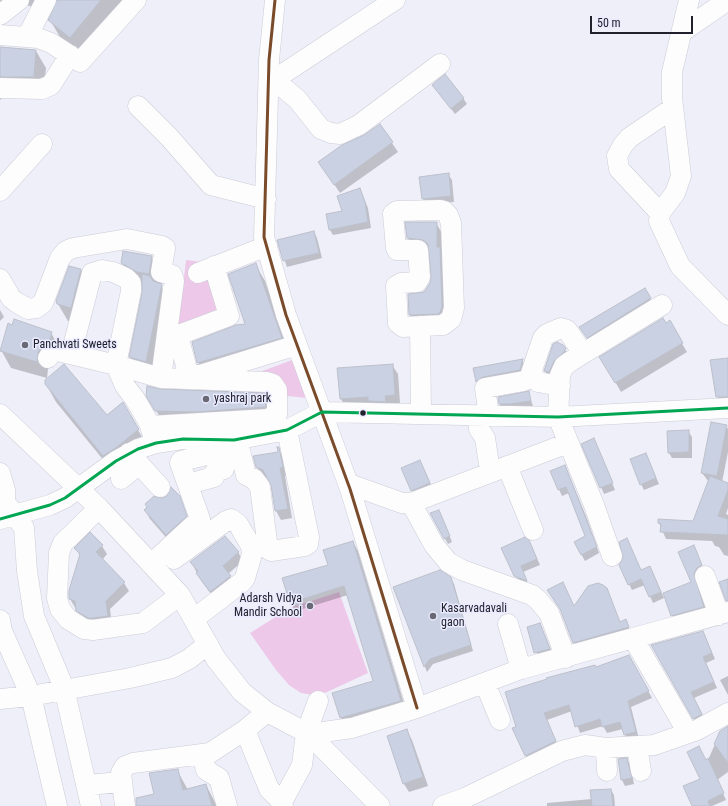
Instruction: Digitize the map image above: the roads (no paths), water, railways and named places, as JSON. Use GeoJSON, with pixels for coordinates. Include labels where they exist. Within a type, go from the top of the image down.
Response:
{"type":"FeatureCollection","features":[{"type":"Feature","properties":{"kind":"street"},"geometry":{"type":"LineString","coordinates":[[0,15],[19,0]]}},
{"type":"Feature","properties":{"kind":"street"},"geometry":{"type":"LineString","coordinates":[[27,37],[46,0]]}},
{"type":"Feature","properties":{"kind":"street"},"geometry":{"type":"LineString","coordinates":[[0,36],[38,38],[51,42],[80,62],[136,0]]}},
{"type":"Feature","properties":{"kind":"street"},"geometry":{"type":"LineString","coordinates":[[275,0],[273,8],[264,237],[297,345],[349,484],[416,708]]}},
{"type":"Feature","properties":{"kind":"street"},"geometry":{"type":"LineString","coordinates":[[271,81],[395,0]]}},
{"type":"Feature","properties":{"kind":"street"},"geometry":{"type":"LineString","coordinates":[[689,0],[672,72],[673,108],[681,176],[674,193],[660,213],[659,221],[680,266],[728,315]]}},
{"type":"Feature","properties":{"kind":"street"},"geometry":{"type":"LineString","coordinates":[[682,31],[728,0]]}},
{"type":"Feature","properties":{"kind":"street"},"geometry":{"type":"LineString","coordinates":[[0,88],[42,89],[51,85],[70,55]]}},
{"type":"Feature","properties":{"kind":"street"},"geometry":{"type":"LineString","coordinates":[[271,81],[296,99],[321,129],[331,134],[340,134],[359,125],[440,64]]}},
{"type":"Feature","properties":{"kind":"street"},"geometry":{"type":"LineString","coordinates":[[138,106],[169,137],[211,186],[266,199]]}},
{"type":"Feature","properties":{"kind":"street"},"geometry":{"type":"LineString","coordinates":[[660,213],[619,169],[617,156],[629,138],[673,108]]}},
{"type":"Feature","properties":{"kind":"street"},"geometry":{"type":"LineString","coordinates":[[0,191],[42,144]]}},
{"type":"Feature","properties":{"kind":"street"},"geometry":{"type":"LineString","coordinates":[[397,211],[444,211],[451,223],[454,308],[451,319],[448,323],[443,325],[420,326],[403,327],[398,323],[396,286],[401,283],[417,282],[420,280],[420,277],[418,250],[397,250],[396,248],[393,214],[397,211]]}},
{"type":"Feature","properties":{"kind":"street"},"geometry":{"type":"LineString","coordinates":[[0,278],[11,298],[28,309],[36,308],[43,304],[60,258],[66,251],[73,248],[118,241],[136,240],[162,246],[165,248],[162,272],[172,275],[174,282],[161,378]]}},
{"type":"Feature","properties":{"kind":"street"},"geometry":{"type":"LineString","coordinates":[[113,272],[118,241]]}},
{"type":"Feature","properties":{"kind":"street"},"geometry":{"type":"LineString","coordinates":[[267,246],[206,270],[229,316],[181,334],[179,340],[187,369],[190,373],[200,375],[297,345]]}},
{"type":"Feature","properties":{"kind":"street"},"geometry":{"type":"LineString","coordinates":[[71,354],[92,273],[102,270],[113,272],[126,278],[130,283],[131,291],[116,365],[125,386],[135,399],[153,435]]}},
{"type":"Feature","properties":{"kind":"street"},"geometry":{"type":"LineString","coordinates":[[612,556],[594,505],[558,417],[560,375],[564,366],[662,305]]}},
{"type":"Feature","properties":{"kind":"street"},"geometry":{"type":"LineString","coordinates":[[416,414],[420,326]]}},
{"type":"Feature","properties":{"kind":"street"},"geometry":{"type":"LineString","coordinates":[[560,386],[538,382],[533,378],[531,373],[543,338],[547,334],[561,328],[566,330],[583,353]]}},
{"type":"Feature","properties":{"kind":"street"},"geometry":{"type":"LineString","coordinates":[[48,358],[53,351],[116,365],[161,378],[267,382],[273,384],[277,390],[282,430],[309,537],[308,544],[305,546],[271,551],[268,549],[260,487],[254,479],[246,475],[238,445]]}},
{"type":"Feature","properties":{"kind":"street"},"geometry":{"type":"LineString","coordinates":[[407,355],[416,414]]}},
{"type":"Feature","properties":{"kind":"street"},"geometry":{"type":"LineString","coordinates":[[524,381],[485,388],[483,415],[479,429],[533,530]]}},
{"type":"Feature","properties":{"kind":"street"},"geometry":{"type":"LineString","coordinates":[[153,435],[238,445],[282,430],[322,412],[558,417],[728,408]]}},
{"type":"Feature","properties":{"kind":"street"},"geometry":{"type":"LineString","coordinates":[[0,414],[99,508],[180,595],[216,659],[242,692],[267,712],[309,734],[380,806]]}},
{"type":"Feature","properties":{"kind":"street"},"geometry":{"type":"LineString","coordinates":[[121,479],[134,458],[153,435],[268,419],[282,430]]}},
{"type":"Feature","properties":{"kind":"street"},"geometry":{"type":"LineString","coordinates":[[349,484],[402,503],[411,503],[498,465],[568,443]]}},
{"type":"Feature","properties":{"kind":"street"},"geometry":{"type":"LineString","coordinates":[[4,501],[50,505],[65,498],[78,488],[134,458]]}},
{"type":"Feature","properties":{"kind":"street"},"geometry":{"type":"LineString","coordinates":[[134,458],[160,488]]}},
{"type":"Feature","properties":{"kind":"street"},"geometry":{"type":"LineString","coordinates":[[155,567],[200,519],[188,484]]}},
{"type":"Feature","properties":{"kind":"street"},"geometry":{"type":"LineString","coordinates":[[4,501],[24,528],[27,571],[34,616],[64,688],[89,796]]}},
{"type":"Feature","properties":{"kind":"street"},"geometry":{"type":"LineString","coordinates":[[411,503],[434,544],[448,562],[462,570],[532,596],[538,600],[551,618],[566,658]]}},
{"type":"Feature","properties":{"kind":"street"},"geometry":{"type":"LineString","coordinates":[[99,508],[63,543],[58,553],[57,598],[60,609],[68,619],[78,626],[93,630],[143,623],[180,595]]}},
{"type":"Feature","properties":{"kind":"street"},"geometry":{"type":"LineString","coordinates":[[155,567],[226,521],[231,519],[238,524],[252,550],[245,578],[194,619]]}},
{"type":"Feature","properties":{"kind":"street"},"geometry":{"type":"LineString","coordinates":[[309,734],[352,728],[416,708],[521,669],[566,658],[723,614],[705,576]]}},
{"type":"Feature","properties":{"kind":"street"},"geometry":{"type":"LineString","coordinates":[[34,616],[60,609]]}},
{"type":"Feature","properties":{"kind":"street"},"geometry":{"type":"LineString","coordinates":[[0,620],[2,632],[31,696],[57,804],[89,796],[121,782]]}},
{"type":"Feature","properties":{"kind":"street"},"geometry":{"type":"LineString","coordinates":[[508,624],[521,669]]}},
{"type":"Feature","properties":{"kind":"street"},"geometry":{"type":"LineString","coordinates":[[633,638],[688,733]]}},
{"type":"Feature","properties":{"kind":"street"},"geometry":{"type":"LineString","coordinates":[[0,699],[31,696],[64,688],[130,678],[172,668],[189,659],[208,644]]}},
{"type":"Feature","properties":{"kind":"street"},"geometry":{"type":"LineString","coordinates":[[485,683],[500,720]]}},
{"type":"Feature","properties":{"kind":"street"},"geometry":{"type":"LineString","coordinates":[[245,730],[269,789],[283,804],[302,765],[305,741],[309,734],[311,720],[318,701]]}},
{"type":"Feature","properties":{"kind":"street"},"geometry":{"type":"LineString","coordinates":[[125,806],[121,772],[125,766],[133,763],[210,753],[245,730],[267,712]]}},
{"type":"Feature","properties":{"kind":"street"},"geometry":{"type":"LineString","coordinates":[[443,806],[465,798],[517,771],[562,751],[585,745],[606,748],[654,745],[688,733],[728,713]]}},
{"type":"Feature","properties":{"kind":"street"},"geometry":{"type":"LineString","coordinates":[[637,747],[641,771]]}},
{"type":"Feature","properties":{"kind":"street"},"geometry":{"type":"LineString","coordinates":[[606,748],[607,771]]}},
{"type":"Feature","properties":{"kind":"street"},"geometry":{"type":"LineString","coordinates":[[202,754],[206,770],[219,778],[227,806]]}},
{"type":"Feature","properties":{"kind":"place","name":"Panchvati Sweets"},"geometry":{"type":"Point","coordinates":[25,345]}},
{"type":"Feature","properties":{"kind":"place","name":"yashraj park"},"geometry":{"type":"Point","coordinates":[206,399]}},
{"type":"Feature","properties":{"kind":"place","name":"Adarsh Vidya Mandir School"},"geometry":{"type":"Point","coordinates":[310,606]}},
{"type":"Feature","properties":{"kind":"place","name":"Kasarvadavali gaon"},"geometry":{"type":"Point","coordinates":[433,616]}}]}
